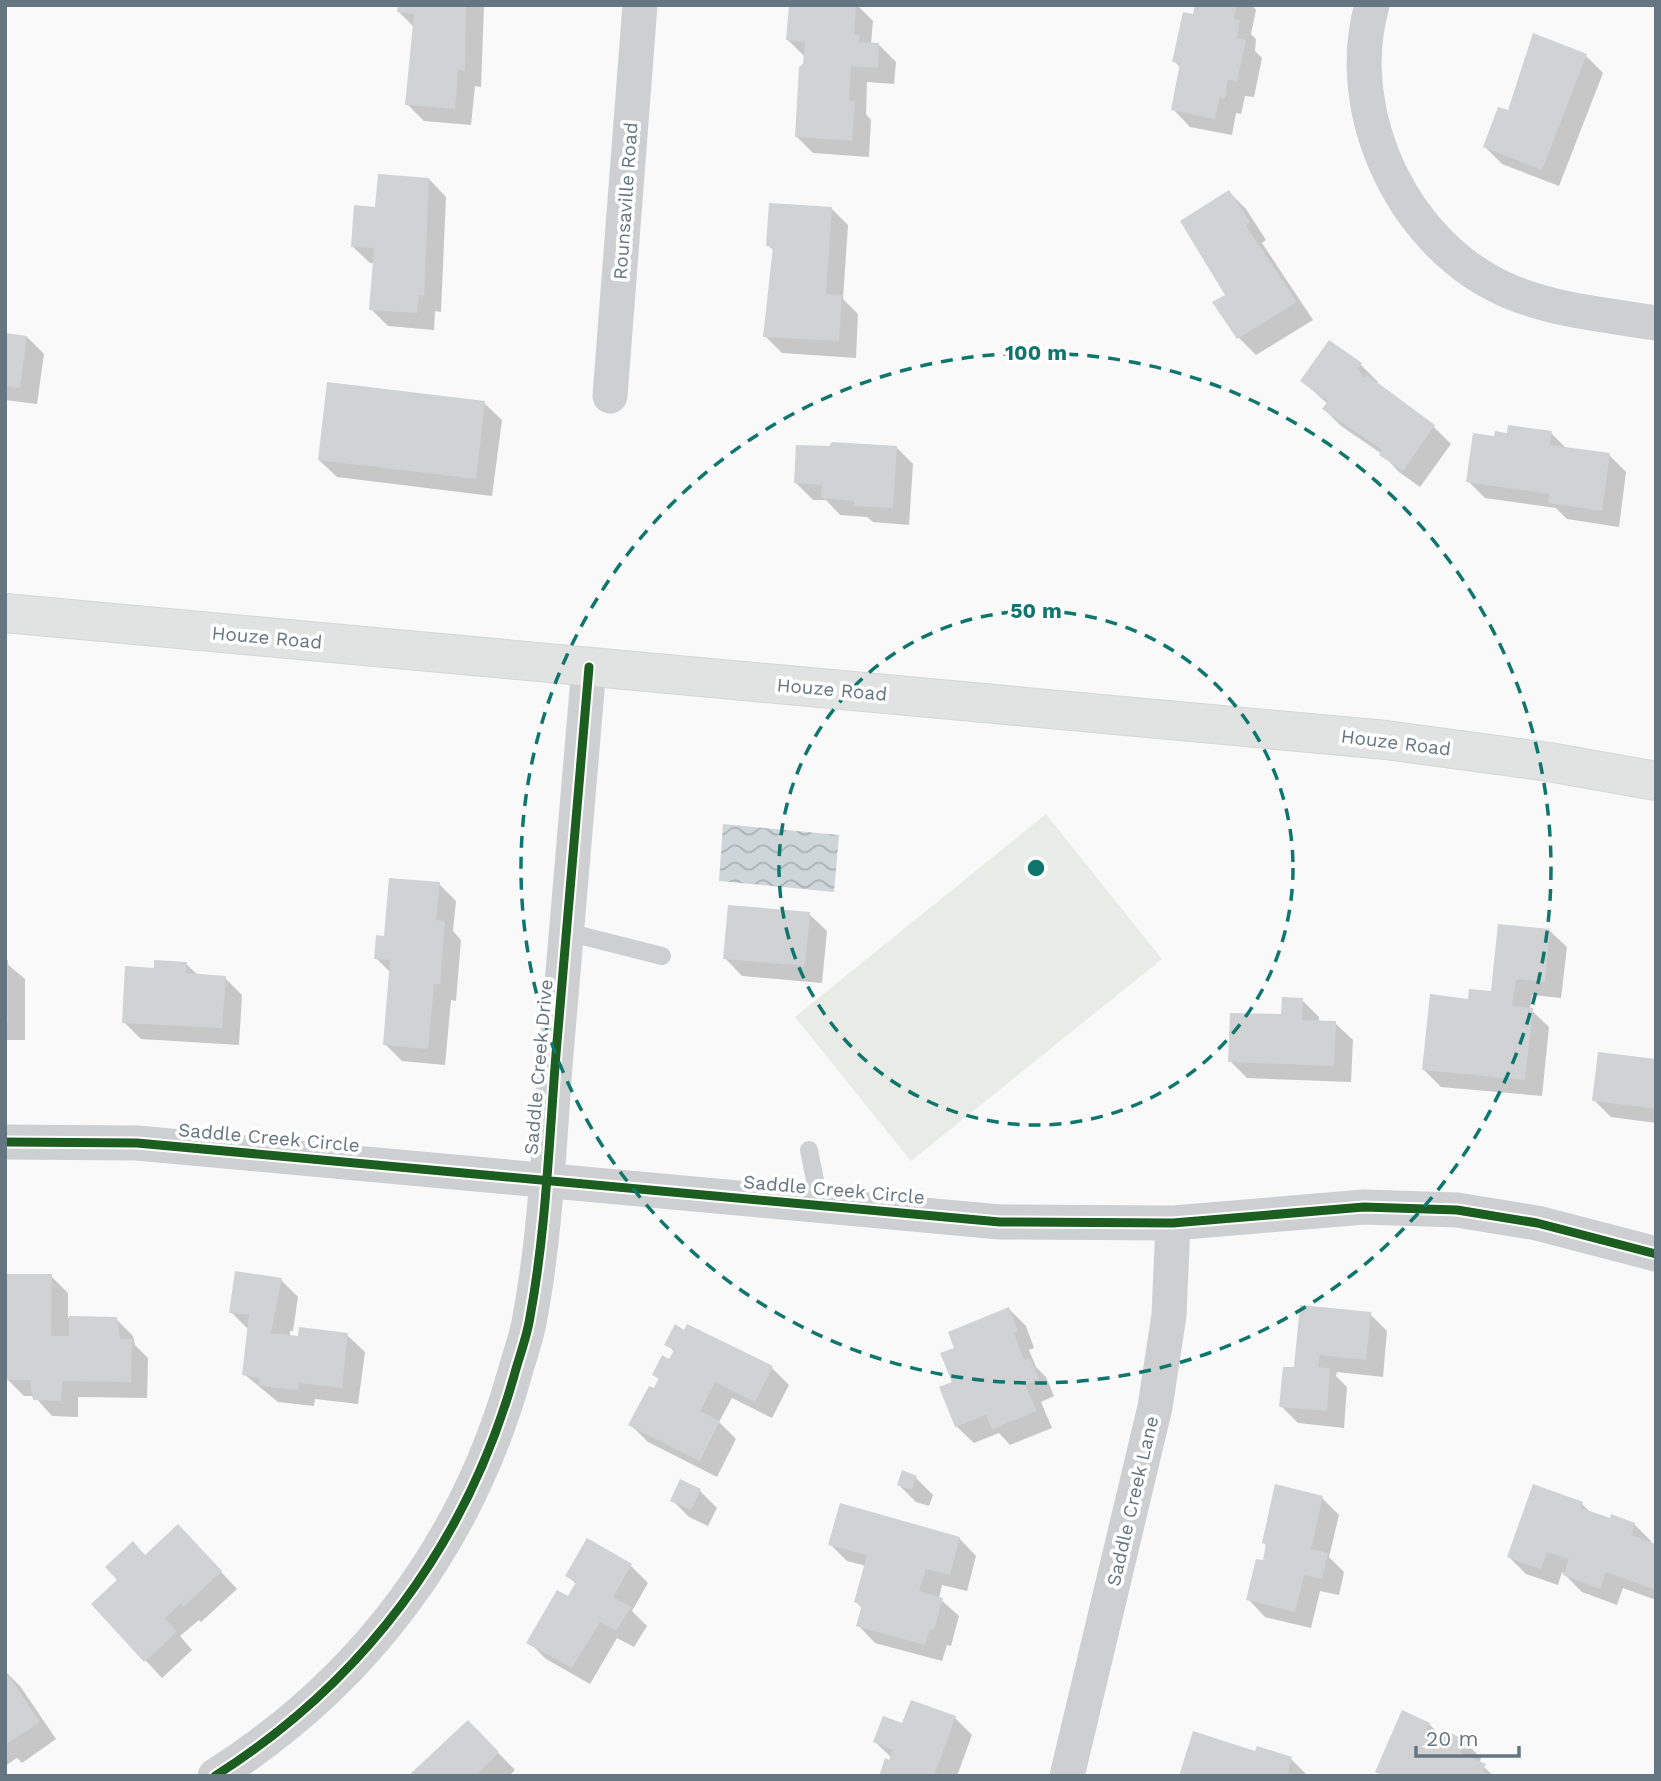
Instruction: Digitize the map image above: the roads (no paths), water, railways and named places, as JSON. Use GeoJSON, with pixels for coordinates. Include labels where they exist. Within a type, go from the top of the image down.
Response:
{"type":"FeatureCollection","features":[{"type":"Feature","properties":{"kind":"main road","name":"Houze Road"},"geometry":{"type":"LineString","coordinates":[[5,613],[1386,740],[1549,762],[1656,781]]}},
{"type":"Feature","properties":{"kind":"street","name":"Rounsaville Road"},"geometry":{"type":"LineString","coordinates":[[610,396],[640,5]]}},
{"type":"Feature","properties":{"kind":"street"},"geometry":{"type":"LineString","coordinates":[[1372,5],[1364,51],[1367,107],[1388,173],[1420,223],[1468,267],[1509,291],[1553,306],[1656,323]]}},
{"type":"Feature","properties":{"kind":"street","name":"Saddle Creek Drive"},"geometry":{"type":"LineString","coordinates":[[215,1776],[305,1709],[366,1650],[438,1553],[468,1501],[497,1434],[530,1318],[546,1180],[590,667]]}},
{"type":"Feature","properties":{"kind":"street","name":"Saddle Creek Circle"},"geometry":{"type":"LineString","coordinates":[[5,1142],[137,1143],[1000,1222],[1173,1223],[1364,1207],[1457,1210],[1537,1223],[1656,1254]]}},
{"type":"Feature","properties":{"kind":"street","name":"Saddle Creek Lane"},"geometry":{"type":"LineString","coordinates":[[1067,1776],[1155,1407],[1169,1315],[1173,1223]]}},
{"type":"Feature","properties":{"kind":"lane"},"geometry":{"type":"LineString","coordinates":[[567,932],[662,956]]}},
{"type":"Feature","properties":{"kind":"lane"},"geometry":{"type":"LineString","coordinates":[[809,1150],[820,1206]]}},
{"type":"Feature","properties":{"kind":"water"},"geometry":{"type":"Polygon","coordinates":[[[723,824],[839,835],[834,892],[719,881],[723,824]]]}}]}
